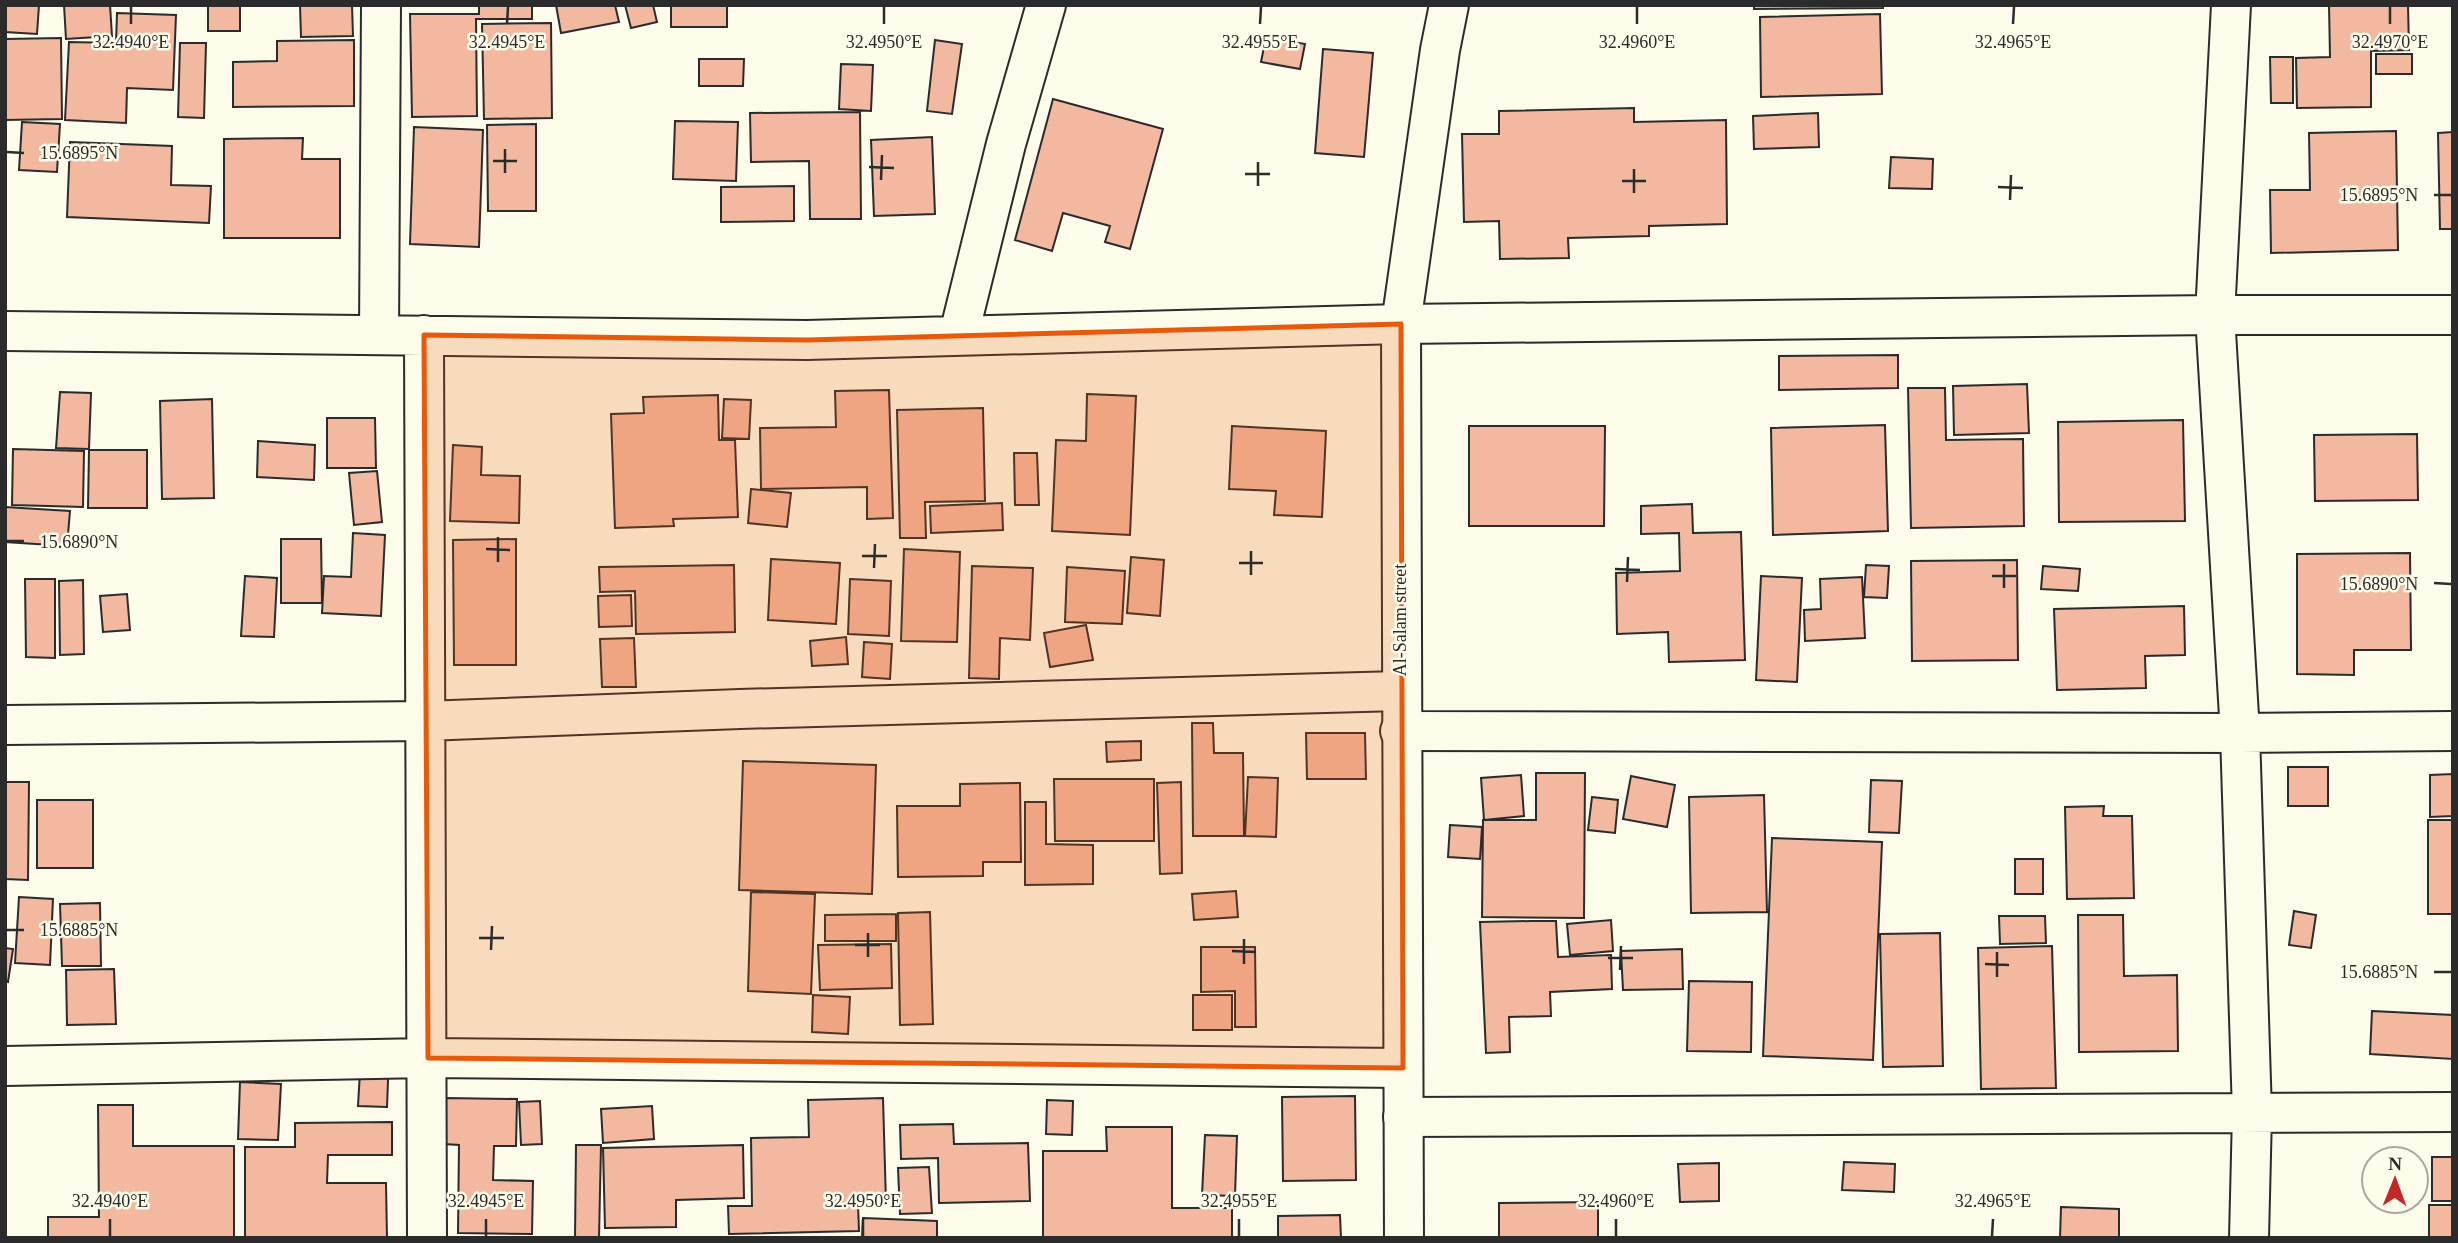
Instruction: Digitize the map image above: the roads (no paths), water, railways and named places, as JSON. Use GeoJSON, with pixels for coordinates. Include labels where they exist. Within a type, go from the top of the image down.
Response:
{"type":"FeatureCollection","features":[{"type":"Feature","properties":{"kind":"street"},"geometry":{"type":"LineString","coordinates":[[379,335],[381,5]]}},
{"type":"Feature","properties":{"kind":"street"},"geometry":{"type":"LineString","coordinates":[[959,334],[1006,144],[1046,5]]}},
{"type":"Feature","properties":{"kind":"street","name":"Al-Salam street"},"geometry":{"type":"LineString","coordinates":[[1404,1238],[1400,731],[1401,324],[1440,50],[1449,5]]}},
{"type":"Feature","properties":{"kind":"street"},"geometry":{"type":"LineString","coordinates":[[2231,5],[2215,314],[2240,733],[2252,1113],[2249,1238]]}},
{"type":"Feature","properties":{"kind":"street"},"geometry":{"type":"LineString","coordinates":[[5,331],[807,341],[959,334],[1401,324],[2215,314],[2453,315]]}},
{"type":"Feature","properties":{"kind":"street"},"geometry":{"type":"LineString","coordinates":[[424,335],[427,1238]]}},
{"type":"Feature","properties":{"kind":"street"},"geometry":{"type":"LineString","coordinates":[[5,725],[425,721],[740,709],[1400,691]]}},
{"type":"Feature","properties":{"kind":"street"},"geometry":{"type":"LineString","coordinates":[[1400,731],[2453,731]]}},
{"type":"Feature","properties":{"kind":"street"},"geometry":{"type":"LineString","coordinates":[[5,1066],[428,1058],[1403,1068]]}},
{"type":"Feature","properties":{"kind":"street"},"geometry":{"type":"LineString","coordinates":[[1403,1117],[2453,1112]]}}]}
